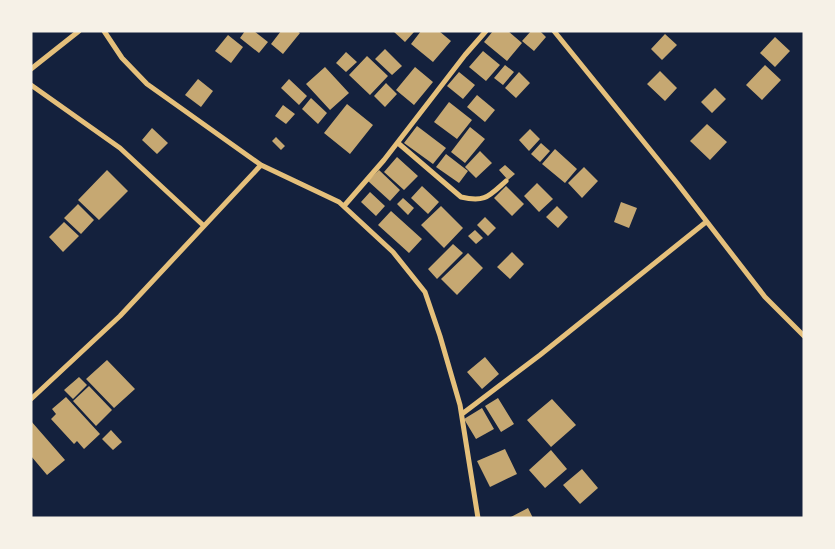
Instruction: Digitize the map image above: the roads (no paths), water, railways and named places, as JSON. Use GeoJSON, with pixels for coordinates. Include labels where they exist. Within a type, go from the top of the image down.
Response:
{"type":"FeatureCollection","features":[{"type":"Feature","properties":{"kind":"street"},"geometry":{"type":"LineString","coordinates":[[31,68],[79,31]]}},
{"type":"Feature","properties":{"kind":"street"},"geometry":{"type":"LineString","coordinates":[[104,31],[122,58],[147,84],[261,165],[344,206],[394,252],[425,292],[440,336],[462,414],[478,518]]}},
{"type":"Feature","properties":{"kind":"street"},"geometry":{"type":"LineString","coordinates":[[344,206],[398,143],[465,55],[486,31]]}},
{"type":"Feature","properties":{"kind":"street"},"geometry":{"type":"LineString","coordinates":[[554,31],[765,297],[804,336]]}},
{"type":"Feature","properties":{"kind":"street"},"geometry":{"type":"LineString","coordinates":[[31,85],[120,148],[204,226]]}},
{"type":"Feature","properties":{"kind":"street"},"geometry":{"type":"LineString","coordinates":[[398,143],[461,197],[474,200],[486,198],[506,181]]}},
{"type":"Feature","properties":{"kind":"street"},"geometry":{"type":"LineString","coordinates":[[31,399],[120,316],[261,165]]}},
{"type":"Feature","properties":{"kind":"street"},"geometry":{"type":"LineString","coordinates":[[462,414],[540,355],[706,222]]}}]}
